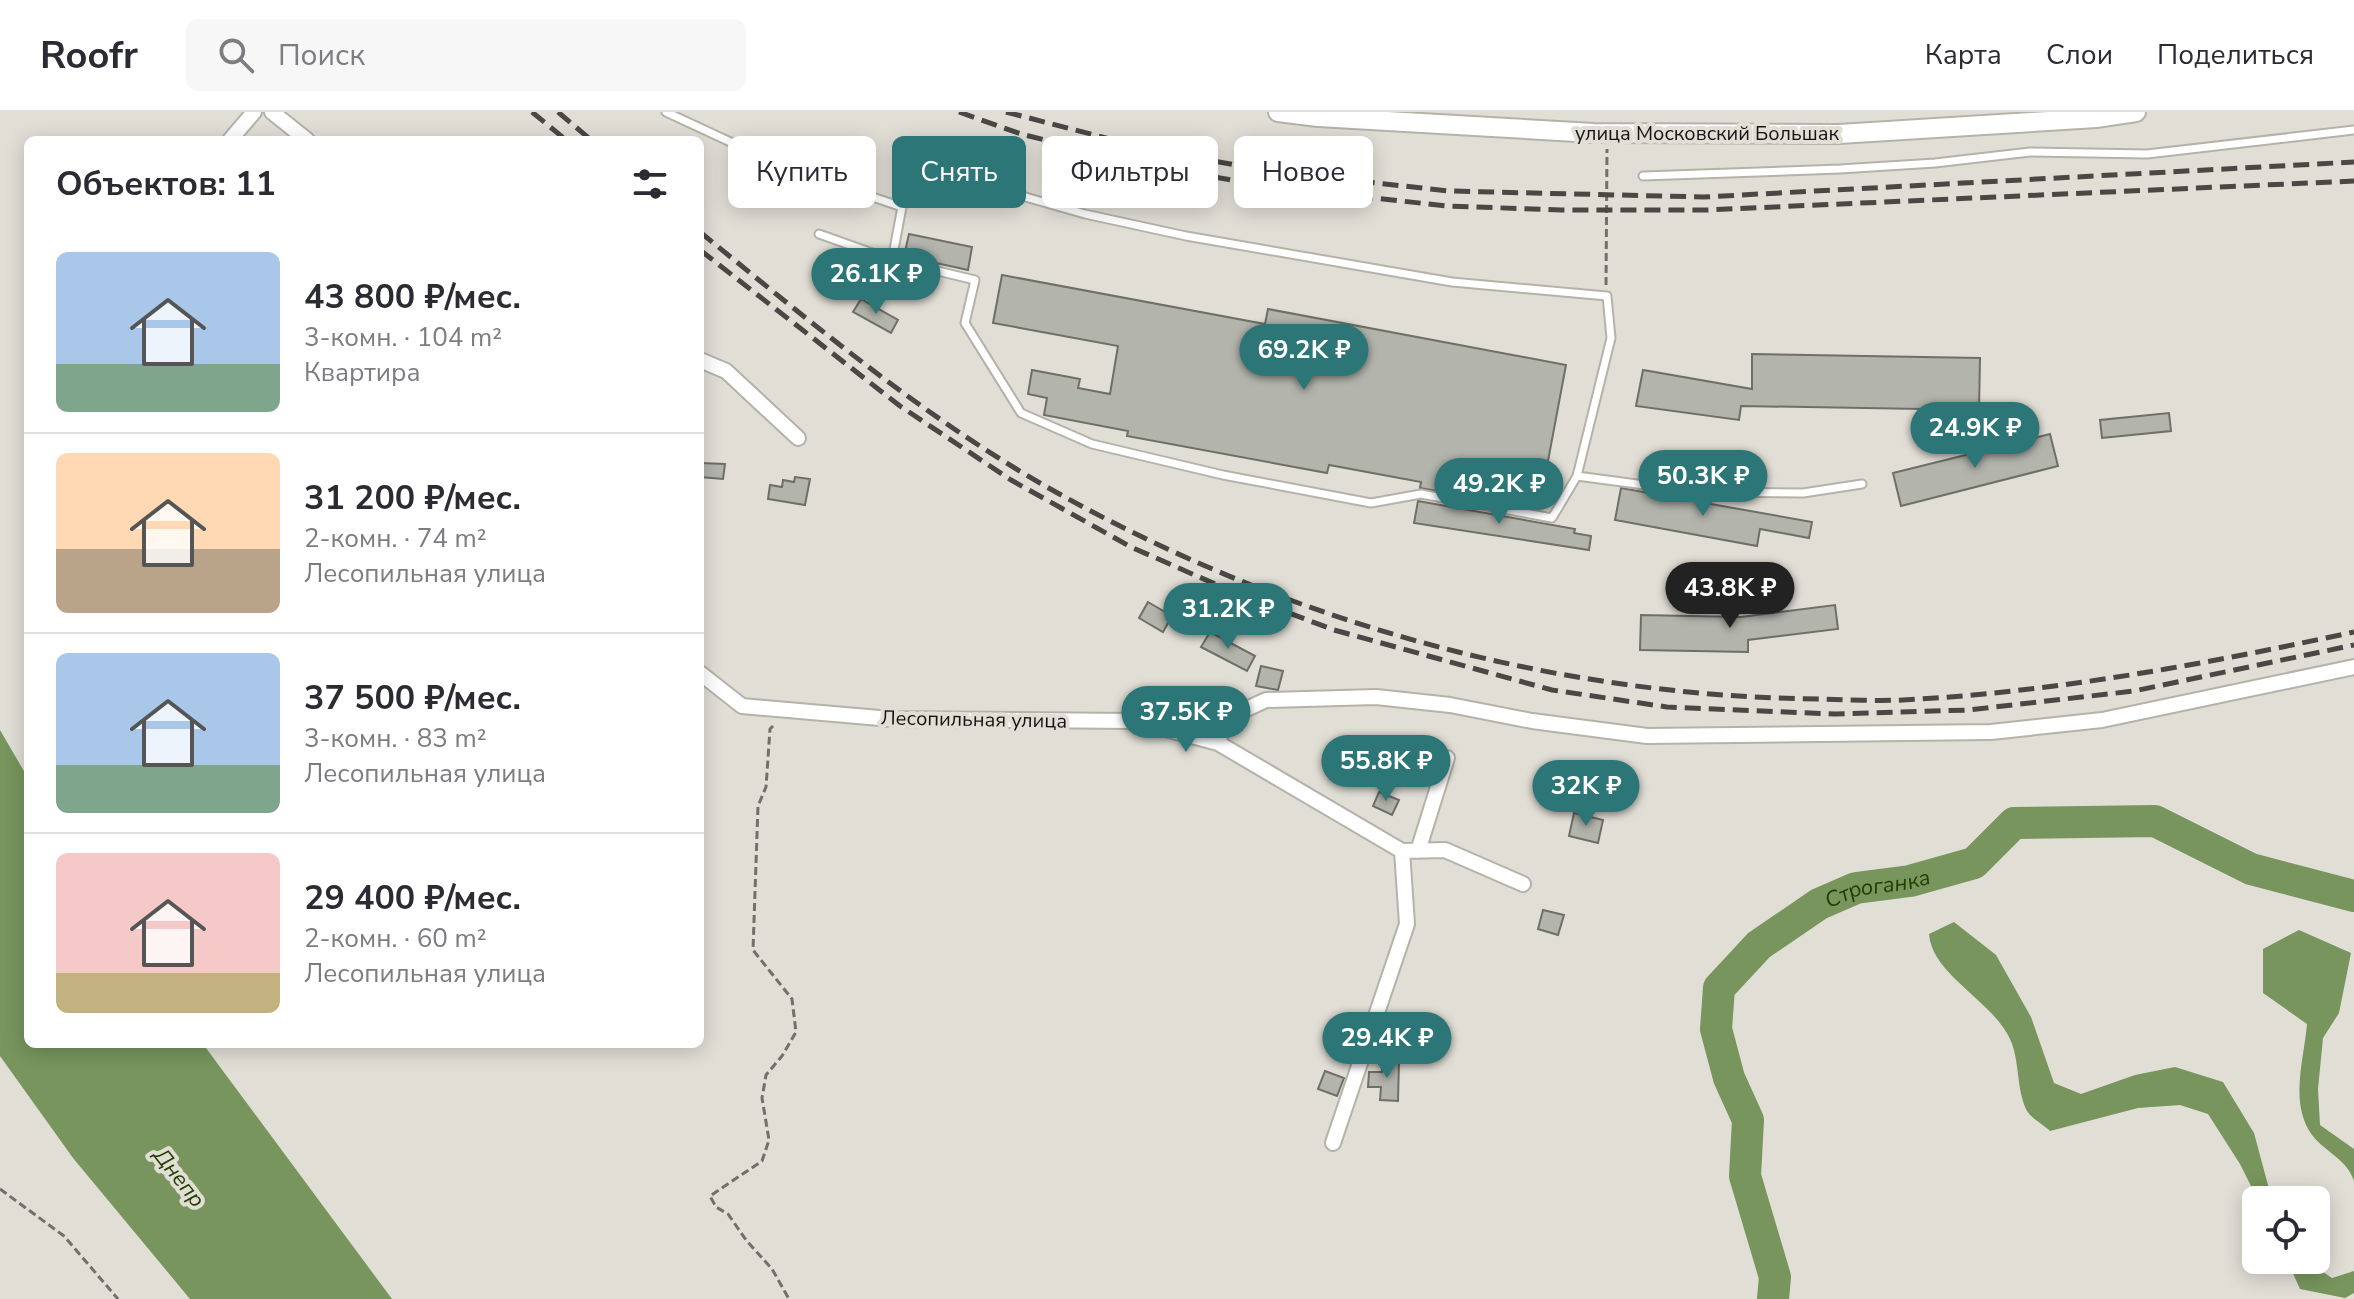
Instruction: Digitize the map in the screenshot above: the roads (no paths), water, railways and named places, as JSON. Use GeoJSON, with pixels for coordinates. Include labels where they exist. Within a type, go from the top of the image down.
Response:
{"type":"FeatureCollection","features":[{"type":"Feature","properties":{"kind":"street"},"geometry":{"type":"LineString","coordinates":[[233,136],[254,112]]}},
{"type":"Feature","properties":{"kind":"street"},"geometry":{"type":"LineString","coordinates":[[272,112],[302,136]]}},
{"type":"Feature","properties":{"kind":"street","name":"улица Московский Большак"},"geometry":{"type":"LineString","coordinates":[[1278,112],[1608,133],[1839,134],[2096,118],[2136,112]]}},
{"type":"Feature","properties":{"kind":"street"},"geometry":{"type":"LineString","coordinates":[[704,362],[726,371],[798,438]]}},
{"type":"Feature","properties":{"kind":"street"},"geometry":{"type":"LineString","coordinates":[[1218,743],[1225,719],[1266,700],[1376,697],[1450,705],[1532,721],[1647,736],[1991,732],[2102,720],[2354,667]]}},
{"type":"Feature","properties":{"kind":"street","name":"Лесопильная улица"},"geometry":{"type":"LineString","coordinates":[[704,676],[742,706],[891,719],[1135,721],[1218,743],[1402,851]]}},
{"type":"Feature","properties":{"kind":"street"},"geometry":{"type":"LineString","coordinates":[[1418,851],[1447,758]]}},
{"type":"Feature","properties":{"kind":"street"},"geometry":{"type":"LineString","coordinates":[[1333,1143],[1407,924],[1402,851],[1445,850],[1523,884]]}},
{"type":"Feature","properties":{"kind":"lane"},"geometry":{"type":"LineString","coordinates":[[666,112],[782,166],[892,204]]}},
{"type":"Feature","properties":{"kind":"lane"},"geometry":{"type":"LineString","coordinates":[[1643,176],[1840,169],[1935,163],[2030,152],[2147,154],[2354,130]]}},
{"type":"Feature","properties":{"kind":"lane"},"geometry":{"type":"LineString","coordinates":[[819,234],[892,260],[975,280],[965,323],[1021,413],[1092,444],[1223,475],[1371,503],[1421,494],[1552,518],[1577,476],[1611,338],[1607,296],[1452,282],[1186,236],[1085,214],[1026,197]]}},
{"type":"Feature","properties":{"kind":"lane"},"geometry":{"type":"LineString","coordinates":[[892,260],[902,208]]}},
{"type":"Feature","properties":{"kind":"lane"},"geometry":{"type":"LineString","coordinates":[[1577,476],[1697,492],[1803,493],[1862,484]]}},
{"type":"Feature","properties":{"kind":"water","name":"Днепр"},"geometry":{"type":"Polygon","coordinates":[[[0,730],[24,771],[24,1048],[206,1048],[392,1299],[190,1299],[73,1158],[0,1056],[0,730]]]}},
{"type":"Feature","properties":{"kind":"water"},"geometry":{"type":"Polygon","coordinates":[[[1954,922],[1996,955],[2031,1017],[2054,1083],[2081,1094],[2135,1075],[2175,1067],[2223,1082],[2254,1133],[2268,1186],[2251,1186],[2208,1114],[2180,1105],[2138,1108],[2050,1131],[2027,1111],[2010,1039],[1990,1012],[1940,962],[1929,934],[1954,922]]]}},
{"type":"Feature","properties":{"kind":"water"},"geometry":{"type":"Polygon","coordinates":[[[2299,930],[2351,953],[2339,1013],[2323,1038],[2318,1089],[2320,1125],[2354,1149],[2354,1181],[2341,1161],[2317,1141],[2305,1123],[2300,1081],[2307,1024],[2263,993],[2263,949],[2299,930]]]}},
{"type":"Feature","properties":{"kind":"water"},"geometry":{"type":"Polygon","coordinates":[[[2354,1271],[2354,1293],[2345,1298],[2300,1289],[2293,1274],[2326,1274],[2332,1278],[2354,1271]]]}},
{"type":"Feature","properties":{"kind":"waterway","name":"Строганка"},"geometry":{"type":"LineString","coordinates":[[1773,1299],[1775,1277],[1745,1176],[1748,1120],[1729,1078],[1716,1029],[1719,988],[1759,945],[1819,904],[1856,888],[1910,881],[1974,863],[2014,823],[2155,821],[2251,869],[2354,896]]}},
{"type":"Feature","properties":{"kind":"railway"},"geometry":{"type":"LineString","coordinates":[[532,112],[561,136]]}},
{"type":"Feature","properties":{"kind":"railway"},"geometry":{"type":"LineString","coordinates":[[558,112],[586,136]]}},
{"type":"Feature","properties":{"kind":"railway"},"geometry":{"type":"LineString","coordinates":[[959,112],[1021,134],[1155,167],[1273,187],[1447,206],[1706,210],[2354,181]]}},
{"type":"Feature","properties":{"kind":"railway"},"geometry":{"type":"LineString","coordinates":[[1006,112],[1156,151],[1276,172],[1449,191],[1704,197],[2354,162]]}},
{"type":"Feature","properties":{"kind":"railway"},"geometry":{"type":"LineString","coordinates":[[704,235],[828,336],[916,402],[961,434],[1054,491],[1143,537],[1235,578],[1329,614],[1425,643],[1523,667],[1622,684],[1722,695],[1893,700],[2074,683],[2242,655],[2354,632]]}},
{"type":"Feature","properties":{"kind":"railway"},"geometry":{"type":"LineString","coordinates":[[704,253],[900,406],[1011,480],[1131,547],[1231,591],[1334,630],[1552,690],[1667,707],[1835,714],[1969,710],[2134,691],[2354,645]]}}]}
